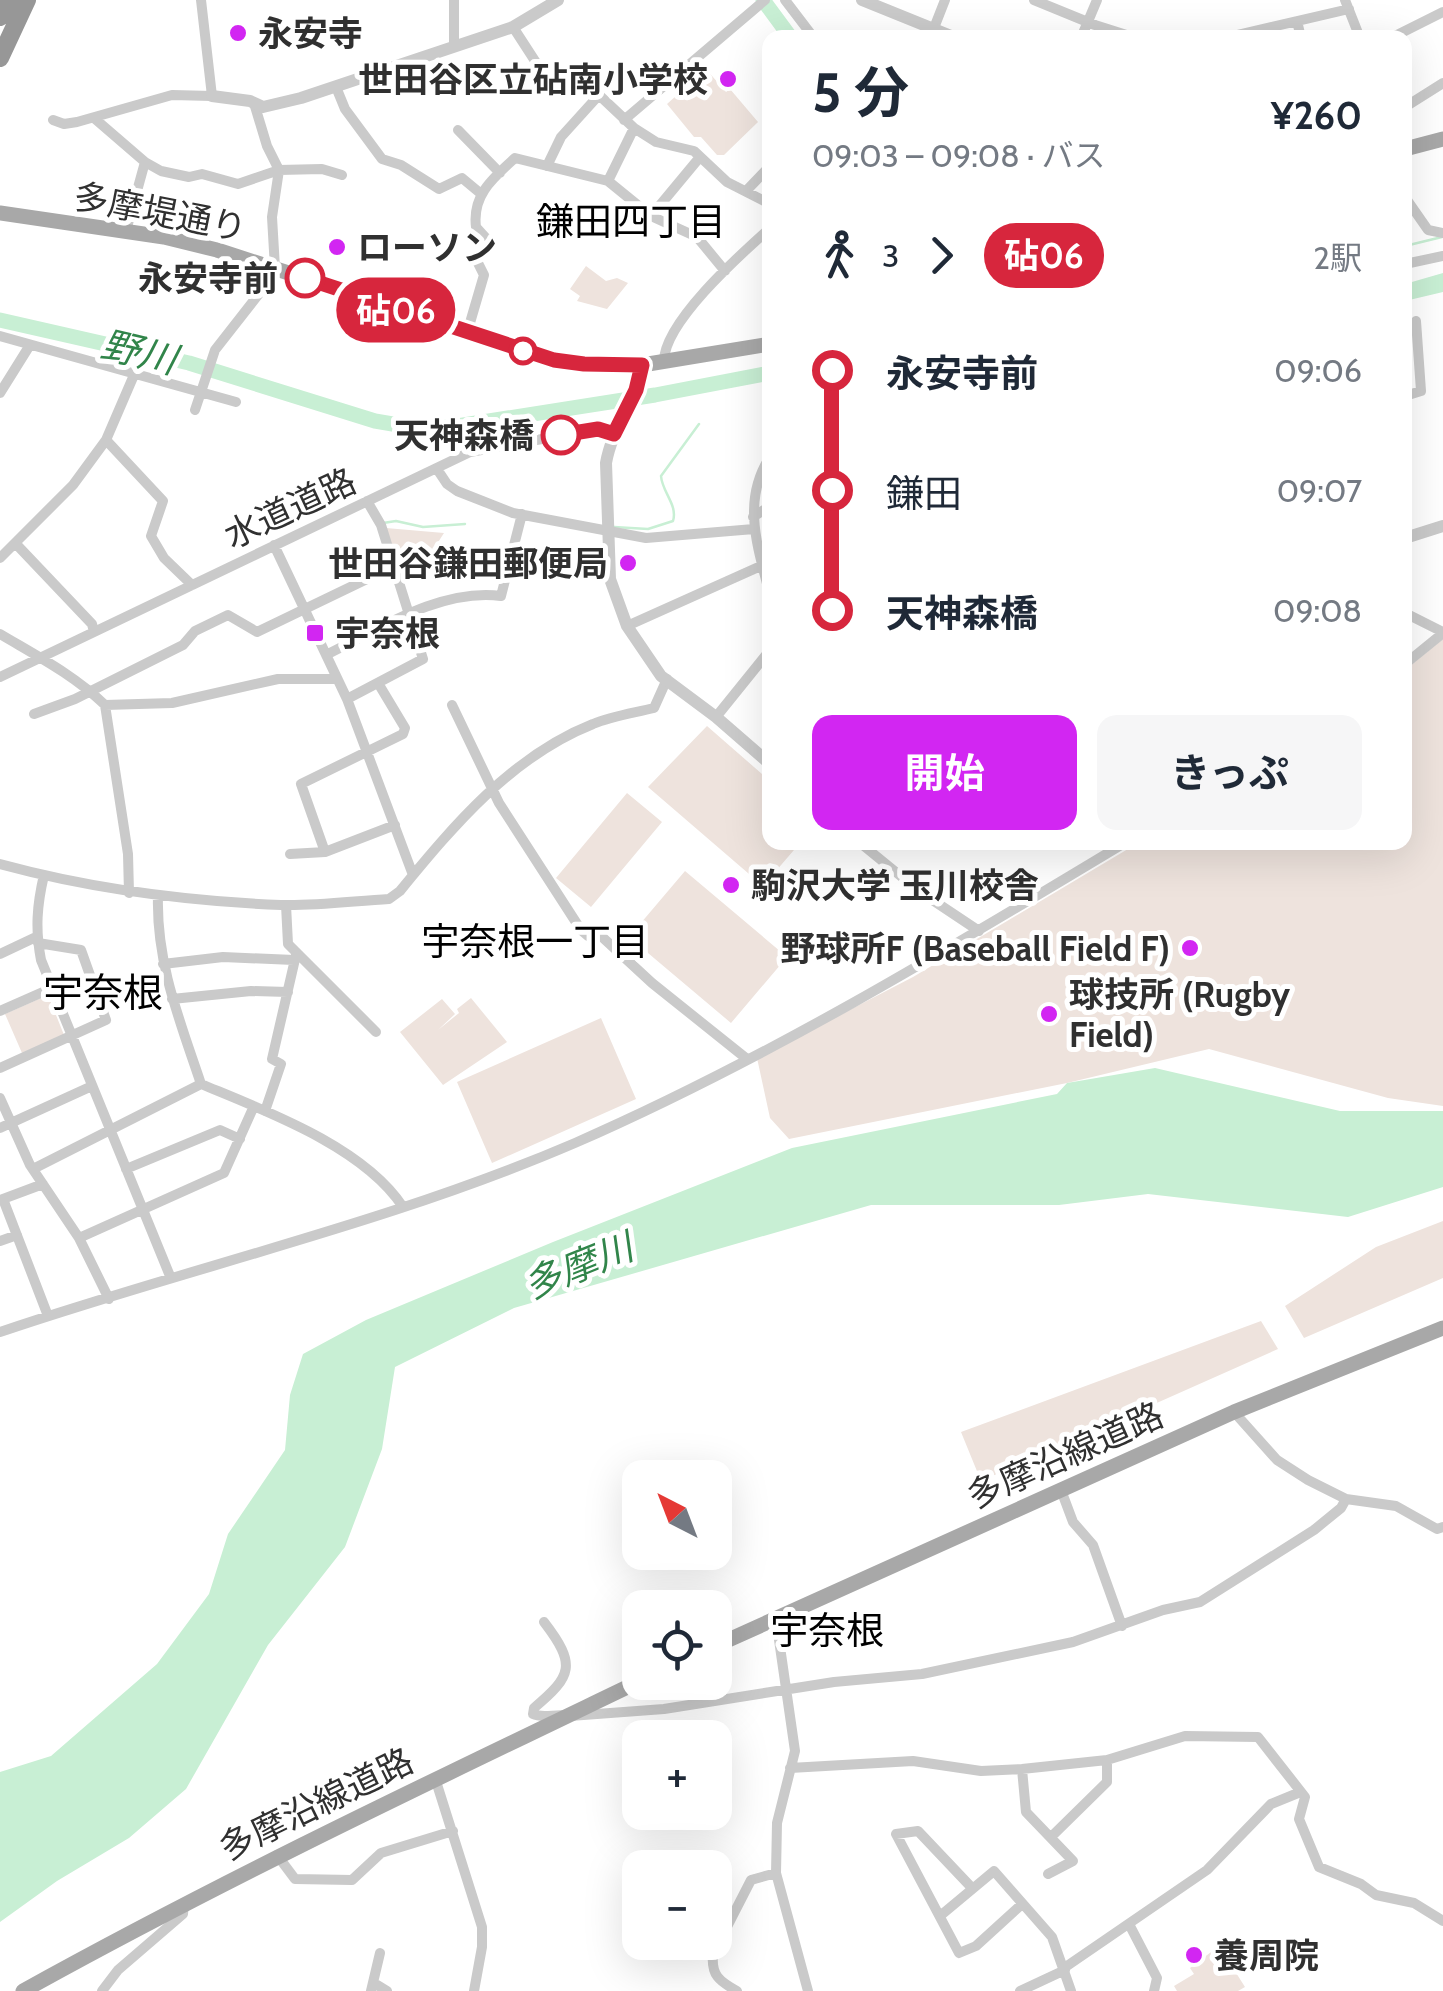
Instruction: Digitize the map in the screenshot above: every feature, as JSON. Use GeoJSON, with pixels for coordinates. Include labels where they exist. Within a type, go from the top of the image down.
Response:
{"type":"FeatureCollection","features":[{"type":"Feature","properties":{"kind":"highway"},"geometry":{"type":"LineString","coordinates":[[0,17],[8,0]]}},
{"type":"Feature","properties":{"kind":"highway"},"geometry":{"type":"LineString","coordinates":[[0,58],[27,0]]}},
{"type":"Feature","properties":{"kind":"main road"},"geometry":{"type":"LineString","coordinates":[[1412,147],[1443,139]]}},
{"type":"Feature","properties":{"kind":"main road","name":"多摩堤通り"},"geometry":{"type":"LineString","coordinates":[[0,213],[164,237],[275,268],[569,363],[641,369],[762,345]]}},
{"type":"Feature","properties":{"kind":"main road","name":"多摩沿線道路"},"geometry":{"type":"LineString","coordinates":[[732,1638],[1234,1412],[1443,1328]]}},
{"type":"Feature","properties":{"kind":"main road","name":"多摩沿線道路"},"geometry":{"type":"LineString","coordinates":[[23,1991],[184,1902],[622,1690]]}},
{"type":"Feature","properties":{"kind":"street"},"geometry":{"type":"LineString","coordinates":[[201,0],[212,96]]}},
{"type":"Feature","properties":{"kind":"street"},"geometry":{"type":"LineString","coordinates":[[454,0],[454,46]]}},
{"type":"Feature","properties":{"kind":"street"},"geometry":{"type":"LineString","coordinates":[[53,120],[64,124],[94,118],[172,95],[212,96],[264,107],[513,27],[558,0]]}},
{"type":"Feature","properties":{"kind":"street"},"geometry":{"type":"LineString","coordinates":[[785,0],[808,30]]}},
{"type":"Feature","properties":{"kind":"street"},"geometry":{"type":"LineString","coordinates":[[862,0],[938,30]]}},
{"type":"Feature","properties":{"kind":"street"},"geometry":{"type":"LineString","coordinates":[[934,28],[944,0]]}},
{"type":"Feature","properties":{"kind":"street"},"geometry":{"type":"LineString","coordinates":[[1034,0],[1113,30]]}},
{"type":"Feature","properties":{"kind":"street"},"geometry":{"type":"LineString","coordinates":[[1084,30],[1097,0]]}},
{"type":"Feature","properties":{"kind":"street"},"geometry":{"type":"LineString","coordinates":[[624,120],[760,4]]}},
{"type":"Feature","properties":{"kind":"street"},"geometry":{"type":"LineString","coordinates":[[1258,30],[1347,4],[1357,30]]}},
{"type":"Feature","properties":{"kind":"street"},"geometry":{"type":"LineString","coordinates":[[1407,30],[1443,12]]}},
{"type":"Feature","properties":{"kind":"street"},"geometry":{"type":"LineString","coordinates":[[1297,21],[1300,30]]}},
{"type":"Feature","properties":{"kind":"street"},"geometry":{"type":"LineString","coordinates":[[513,27],[544,72],[555,81],[578,82],[600,95],[634,128],[656,142],[694,151],[727,182],[762,199]]}},
{"type":"Feature","properties":{"kind":"street"},"geometry":{"type":"LineString","coordinates":[[1412,103],[1443,83]]}},
{"type":"Feature","properties":{"kind":"street"},"geometry":{"type":"LineString","coordinates":[[336,87],[345,109],[382,159],[401,165],[439,189],[462,178],[480,193]]}},
{"type":"Feature","properties":{"kind":"street"},"geometry":{"type":"LineString","coordinates":[[547,166],[561,137],[600,95]]}},
{"type":"Feature","properties":{"kind":"street"},"geometry":{"type":"LineString","coordinates":[[195,410],[215,350],[248,310],[275,268],[272,217],[280,170],[267,146],[254,103]]}},
{"type":"Feature","properties":{"kind":"street"},"geometry":{"type":"LineString","coordinates":[[94,118],[161,171],[189,177],[202,174],[238,184],[280,170],[322,169],[342,175]]}},
{"type":"Feature","properties":{"kind":"street"},"geometry":{"type":"LineString","coordinates":[[608,181],[634,128]]}},
{"type":"Feature","properties":{"kind":"street"},"geometry":{"type":"LineString","coordinates":[[458,130],[500,172]]}},
{"type":"Feature","properties":{"kind":"street"},"geometry":{"type":"LineString","coordinates":[[651,216],[700,157]]}},
{"type":"Feature","properties":{"kind":"street"},"geometry":{"type":"LineString","coordinates":[[467,333],[484,278],[477,261],[486,238],[475,220],[480,193],[515,158],[608,181],[651,216],[697,237],[725,272]]}},
{"type":"Feature","properties":{"kind":"street"},"geometry":{"type":"LineString","coordinates":[[126,231],[145,162]]}},
{"type":"Feature","properties":{"kind":"street"},"geometry":{"type":"LineString","coordinates":[[747,190],[762,174]]}},
{"type":"Feature","properties":{"kind":"street"},"geometry":{"type":"LineString","coordinates":[[1412,207],[1428,230],[1443,233]]}},
{"type":"Feature","properties":{"kind":"street"},"geometry":{"type":"LineString","coordinates":[[664,362],[677,326],[762,236]]}},
{"type":"Feature","properties":{"kind":"street"},"geometry":{"type":"LineString","coordinates":[[1412,263],[1443,256]]}},
{"type":"Feature","properties":{"kind":"street"},"geometry":{"type":"LineString","coordinates":[[1412,394],[1422,391],[1416,321]]}},
{"type":"Feature","properties":{"kind":"street"},"geometry":{"type":"LineString","coordinates":[[0,336],[236,402]]}},
{"type":"Feature","properties":{"kind":"street"},"geometry":{"type":"LineString","coordinates":[[0,393],[30,345]]}},
{"type":"Feature","properties":{"kind":"street"},"geometry":{"type":"LineString","coordinates":[[641,369],[606,462],[610,580],[627,626],[667,680],[762,757]]}},
{"type":"Feature","properties":{"kind":"street"},"geometry":{"type":"LineString","coordinates":[[0,558],[73,485],[106,440],[134,376]]}},
{"type":"Feature","properties":{"kind":"street","name":"水道道路"},"geometry":{"type":"LineString","coordinates":[[0,677],[470,452],[598,429],[618,429]]}},
{"type":"Feature","properties":{"kind":"street"},"geometry":{"type":"LineString","coordinates":[[106,440],[162,502],[151,536],[164,558],[192,585]]}},
{"type":"Feature","properties":{"kind":"street"},"geometry":{"type":"LineString","coordinates":[[436,468],[447,484],[486,504],[646,538],[753,523],[762,514]]}},
{"type":"Feature","properties":{"kind":"street"},"geometry":{"type":"LineString","coordinates":[[762,474],[754,492],[753,523],[762,561]]}},
{"type":"Feature","properties":{"kind":"street"},"geometry":{"type":"LineString","coordinates":[[346,698],[423,660],[381,525],[368,501]]}},
{"type":"Feature","properties":{"kind":"street"},"geometry":{"type":"LineString","coordinates":[[326,655],[409,614],[469,594],[501,596],[522,514]]}},
{"type":"Feature","properties":{"kind":"street"},"geometry":{"type":"LineString","coordinates":[[1412,536],[1443,526]]}},
{"type":"Feature","properties":{"kind":"street"},"geometry":{"type":"LineString","coordinates":[[16,545],[92,624],[94,632]]}},
{"type":"Feature","properties":{"kind":"street"},"geometry":{"type":"LineString","coordinates":[[274,546],[346,698],[413,875]]}},
{"type":"Feature","properties":{"kind":"street"},"geometry":{"type":"LineString","coordinates":[[627,626],[762,565]]}},
{"type":"Feature","properties":{"kind":"street"},"geometry":{"type":"LineString","coordinates":[[34,714],[183,645],[195,631],[228,615],[257,632],[394,566]]}},
{"type":"Feature","properties":{"kind":"street"},"geometry":{"type":"LineString","coordinates":[[1412,616],[1443,632],[1412,658]]}},
{"type":"Feature","properties":{"kind":"street"},"geometry":{"type":"LineString","coordinates":[[0,634],[42,657],[105,705],[128,854],[129,893]]}},
{"type":"Feature","properties":{"kind":"street"},"geometry":{"type":"LineString","coordinates":[[716,717],[762,660]]}},
{"type":"Feature","properties":{"kind":"street"},"geometry":{"type":"LineString","coordinates":[[105,705],[172,703],[278,679],[337,679]]}},
{"type":"Feature","properties":{"kind":"street"},"geometry":{"type":"LineString","coordinates":[[0,864],[158,896],[286,905],[389,899],[492,788],[564,738],[596,723],[654,708],[667,680]]}},
{"type":"Feature","properties":{"kind":"street"},"geometry":{"type":"LineString","coordinates":[[325,852],[301,784],[403,734],[405,728],[378,682]]}},
{"type":"Feature","properties":{"kind":"street"},"geometry":{"type":"LineString","coordinates":[[452,705],[533,860],[581,930],[588,936],[600,934],[652,983],[746,1059]]}},
{"type":"Feature","properties":{"kind":"street"},"geometry":{"type":"LineString","coordinates":[[290,854],[325,852],[395,825]]}},
{"type":"Feature","properties":{"kind":"street"},"geometry":{"type":"LineString","coordinates":[[869,850],[919,891],[980,931]]}},
{"type":"Feature","properties":{"kind":"street"},"geometry":{"type":"LineString","coordinates":[[0,1332],[170,1276],[403,1207],[572,1144],[670,1099],[846,1008],[1113,850]]}},
{"type":"Feature","properties":{"kind":"street"},"geometry":{"type":"LineString","coordinates":[[44,875],[36,907],[37,940],[52,988],[170,1276]]}},
{"type":"Feature","properties":{"kind":"street"},"geometry":{"type":"LineString","coordinates":[[158,896],[162,964],[201,1084]]}},
{"type":"Feature","properties":{"kind":"street"},"geometry":{"type":"LineString","coordinates":[[286,905],[288,944],[295,957],[376,1032]]}},
{"type":"Feature","properties":{"kind":"street"},"geometry":{"type":"LineString","coordinates":[[0,1068],[106,1020],[81,950],[37,940],[2,947]]}},
{"type":"Feature","properties":{"kind":"street"},"geometry":{"type":"LineString","coordinates":[[162,964],[223,956],[295,957]]}},
{"type":"Feature","properties":{"kind":"street"},"geometry":{"type":"LineString","coordinates":[[79,1238],[224,1173],[281,1064],[272,1059],[295,957]]}},
{"type":"Feature","properties":{"kind":"street"},"geometry":{"type":"LineString","coordinates":[[0,1012],[52,988]]}},
{"type":"Feature","properties":{"kind":"street"},"geometry":{"type":"LineString","coordinates":[[172,999],[251,991],[288,992]]}},
{"type":"Feature","properties":{"kind":"street"},"geometry":{"type":"LineString","coordinates":[[33,1169],[201,1084],[259,1108],[336,1148],[395,1194],[403,1207]]}},
{"type":"Feature","properties":{"kind":"street"},"geometry":{"type":"LineString","coordinates":[[5,1125],[92,1086]]}},
{"type":"Feature","properties":{"kind":"street"},"geometry":{"type":"LineString","coordinates":[[0,1098],[5,1125],[79,1238],[109,1298]]}},
{"type":"Feature","properties":{"kind":"street"},"geometry":{"type":"LineString","coordinates":[[126,1169],[220,1130],[240,1139]]}},
{"type":"Feature","properties":{"kind":"street"},"geometry":{"type":"LineString","coordinates":[[43,1184],[2,1200],[48,1316]]}},
{"type":"Feature","properties":{"kind":"street"},"geometry":{"type":"LineString","coordinates":[[0,1241],[17,1234]]}},
{"type":"Feature","properties":{"kind":"street"},"geometry":{"type":"LineString","coordinates":[[1234,1412],[1277,1460],[1346,1499],[1396,1506],[1436,1528],[1443,1527]]}},
{"type":"Feature","properties":{"kind":"street"},"geometry":{"type":"LineString","coordinates":[[1060,1490],[1073,1522],[1093,1545],[1122,1626]]}},
{"type":"Feature","properties":{"kind":"street"},"geometry":{"type":"LineString","coordinates":[[544,1622],[561,1644],[565,1676],[562,1684],[534,1708],[533,1714],[541,1717],[664,1709],[970,1665],[1073,1642],[1207,1598],[1314,1530],[1346,1499]]}},
{"type":"Feature","properties":{"kind":"street"},"geometry":{"type":"LineString","coordinates":[[776,1619],[795,1752],[777,1823],[776,1873],[808,1991]]}},
{"type":"Feature","properties":{"kind":"street"},"geometry":{"type":"LineString","coordinates":[[790,1768],[913,1760],[982,1770],[1022,1769],[1107,1760],[1183,1736],[1258,1738],[1305,1797],[1300,1824],[1320,1867],[1376,1894],[1414,1903],[1443,1921]]}},
{"type":"Feature","properties":{"kind":"street"},"geometry":{"type":"LineString","coordinates":[[1050,1837],[1107,1782],[1107,1760]]}},
{"type":"Feature","properties":{"kind":"street"},"geometry":{"type":"LineString","coordinates":[[1022,1769],[1026,1812],[1072,1861],[1048,1874]]}},
{"type":"Feature","properties":{"kind":"street"},"geometry":{"type":"LineString","coordinates":[[436,1778],[482,1927],[474,1991]]}},
{"type":"Feature","properties":{"kind":"street"},"geometry":{"type":"LineString","coordinates":[[1020,1991],[1065,1969],[1206,1870],[1271,1804],[1298,1792]]}},
{"type":"Feature","properties":{"kind":"street"},"geometry":{"type":"LineString","coordinates":[[276,1856],[295,1879],[352,1880],[381,1853],[454,1831]]}},
{"type":"Feature","properties":{"kind":"street"},"geometry":{"type":"LineString","coordinates":[[972,1888],[918,1831],[896,1834],[962,1954],[1022,1904]]}},
{"type":"Feature","properties":{"kind":"street"},"geometry":{"type":"LineString","coordinates":[[940,1916],[994,1871],[1052,1937],[1071,1991]]}},
{"type":"Feature","properties":{"kind":"street"},"geometry":{"type":"LineString","coordinates":[[736,1991],[718,1986],[712,1968],[713,1954],[751,1880],[776,1873]]}},
{"type":"Feature","properties":{"kind":"street"},"geometry":{"type":"LineString","coordinates":[[102,1991],[118,1970],[182,1914],[184,1902]]}},
{"type":"Feature","properties":{"kind":"street"},"geometry":{"type":"LineString","coordinates":[[1129,1924],[1156,1978],[1154,1991]]}},
{"type":"Feature","properties":{"kind":"street"},"geometry":{"type":"LineString","coordinates":[[380,1953],[372,1987],[387,1991]]}},
{"type":"Feature","properties":{"kind":"shaded area"},"geometry":{"type":"Polygon","coordinates":[[[706,69],[726,92],[730,89],[758,122],[724,155],[717,155],[701,137],[694,137],[667,104],[706,69]]]}},
{"type":"Feature","properties":{"kind":"shaded area"},"geometry":{"type":"Polygon","coordinates":[[[586,266],[606,281],[617,278],[628,283],[607,309],[577,301],[580,296],[570,289],[586,266]]]}},
{"type":"Feature","properties":{"kind":"shaded area"},"geometry":{"type":"Polygon","coordinates":[[[386,528],[444,533],[435,547],[453,563],[401,576],[386,528]]]}},
{"type":"Feature","properties":{"kind":"shaded area"},"geometry":{"type":"Polygon","coordinates":[[[1443,639],[1443,1106],[1388,1098],[1209,1049],[1067,1083],[789,1139],[770,1118],[757,1058],[913,977],[1126,850],[1412,850],[1412,664],[1443,639]]]}},
{"type":"Feature","properties":{"kind":"shaded area"},"geometry":{"type":"Polygon","coordinates":[[[707,726],[762,774],[762,850],[794,850],[763,886],[648,787],[707,726]]]}},
{"type":"Feature","properties":{"kind":"shaded area"},"geometry":{"type":"Polygon","coordinates":[[[627,793],[662,822],[591,907],[556,878],[627,793]]]}},
{"type":"Feature","properties":{"kind":"shaded area"},"geometry":{"type":"Polygon","coordinates":[[[685,871],[787,957],[731,1023],[629,937],[685,871]]]}},
{"type":"Feature","properties":{"kind":"shaded area"},"geometry":{"type":"Polygon","coordinates":[[[48,995],[64,1035],[22,1053],[5,1014],[48,995]]]}},
{"type":"Feature","properties":{"kind":"shaded area"},"geometry":{"type":"Polygon","coordinates":[[[471,998],[507,1042],[443,1085],[400,1032],[442,999],[455,1014],[438,1030],[459,1013],[457,1009],[471,998]]]}},
{"type":"Feature","properties":{"kind":"shaded area"},"geometry":{"type":"Polygon","coordinates":[[[601,1018],[636,1099],[492,1163],[457,1082],[601,1018]]]}},
{"type":"Feature","properties":{"kind":"shaded area"},"geometry":{"type":"Polygon","coordinates":[[[1443,1221],[1443,1278],[1304,1338],[1285,1306],[1376,1247],[1443,1221]]]}},
{"type":"Feature","properties":{"kind":"shaded area"},"geometry":{"type":"Polygon","coordinates":[[[1261,1321],[1278,1349],[981,1481],[961,1432],[1261,1321]]]}},
{"type":"Feature","properties":{"kind":"shaded area"},"geometry":{"type":"Polygon","coordinates":[[[1219,1946],[1245,1987],[1238,1991],[1177,1991],[1174,1986],[1194,1974],[1190,1968],[1219,1946]]]}},
{"type":"Feature","properties":{"kind":"water"},"geometry":{"type":"Polygon","coordinates":[[[1443,273],[1443,292],[1412,299],[1412,282],[1443,273]]]}},
{"type":"Feature","properties":{"kind":"water","name":"多摩川"},"geometry":{"type":"Polygon","coordinates":[[[1155,1068],[1340,1111],[1443,1111],[1443,1187],[1348,1217],[1148,1194],[1059,1205],[871,1205],[514,1308],[395,1367],[382,1449],[345,1547],[268,1645],[186,1789],[129,1838],[57,1881],[0,1922],[0,1772],[51,1756],[157,1664],[209,1594],[228,1534],[285,1450],[290,1395],[303,1354],[366,1320],[792,1148],[1057,1094],[1067,1083],[1155,1068]]]}},
{"type":"Feature","properties":{"kind":"waterway"},"geometry":{"type":"LineString","coordinates":[[763,0],[785,30]]}},
{"type":"Feature","properties":{"kind":"waterway"},"geometry":{"type":"LineString","coordinates":[[1412,244],[1442,237]]}},
{"type":"Feature","properties":{"kind":"waterway","name":"野川"},"geometry":{"type":"LineString","coordinates":[[0,320],[189,363],[375,421],[422,429],[655,395],[762,375]]}},
{"type":"Feature","properties":{"kind":"waterway"},"geometry":{"type":"LineString","coordinates":[[614,527],[648,529],[673,521],[673,509],[661,476],[699,424]]}},
{"type":"Feature","properties":{"kind":"waterway"},"geometry":{"type":"LineString","coordinates":[[383,523],[396,521],[423,527],[465,524]]}},
{"type":"Feature","properties":{"kind":"bus line","name":"砧06"},"geometry":{"type":"LineString","coordinates":[[305,278],[554,360],[642,365],[636,390],[614,434],[598,429],[561,435]]}},
{"type":"Feature","properties":{"kind":"place","name":"永安寺"},"geometry":{"type":"Point","coordinates":[238,33]}},
{"type":"Feature","properties":{"kind":"place","name":"世田谷区立砧南小学校"},"geometry":{"type":"Point","coordinates":[728,79]}},
{"type":"Feature","properties":{"kind":"place","name":"ローソン"},"geometry":{"type":"Point","coordinates":[337,247]}},
{"type":"Feature","properties":{"kind":"place","name":"永安寺前"},"geometry":{"type":"Point","coordinates":[305,278]}},
{"type":"Feature","properties":{"kind":"place","name":"天神森橋"},"geometry":{"type":"Point","coordinates":[561,435]}},
{"type":"Feature","properties":{"kind":"place","name":"世田谷鎌田郵便局"},"geometry":{"type":"Point","coordinates":[628,563]}},
{"type":"Feature","properties":{"kind":"place","name":"宇奈根"},"geometry":{"type":"Point","coordinates":[315,633]}},
{"type":"Feature","properties":{"kind":"place","name":"駒沢大学 玉川校舎"},"geometry":{"type":"Point","coordinates":[731,885]}},
{"type":"Feature","properties":{"kind":"place","name":"野球所F (Baseball Field F)"},"geometry":{"type":"Point","coordinates":[1190,948]}},
{"type":"Feature","properties":{"kind":"place","name":"球技所 (Rugby Field)"},"geometry":{"type":"Point","coordinates":[1049,1014]}},
{"type":"Feature","properties":{"kind":"place","name":"養周院"},"geometry":{"type":"Point","coordinates":[1194,1955]}},
{"type":"Feature","properties":{"kind":"district","name":"鎌田四丁目"},"geometry":{"type":"Point","coordinates":[631,221]}},
{"type":"Feature","properties":{"kind":"district","name":"宇奈根一丁目"},"geometry":{"type":"Point","coordinates":[535,941]}},
{"type":"Feature","properties":{"kind":"district","name":"宇奈根"},"geometry":{"type":"Point","coordinates":[103,992]}},
{"type":"Feature","properties":{"kind":"district","name":"宇奈根"},"geometry":{"type":"Point","coordinates":[827,1630]}}]}
